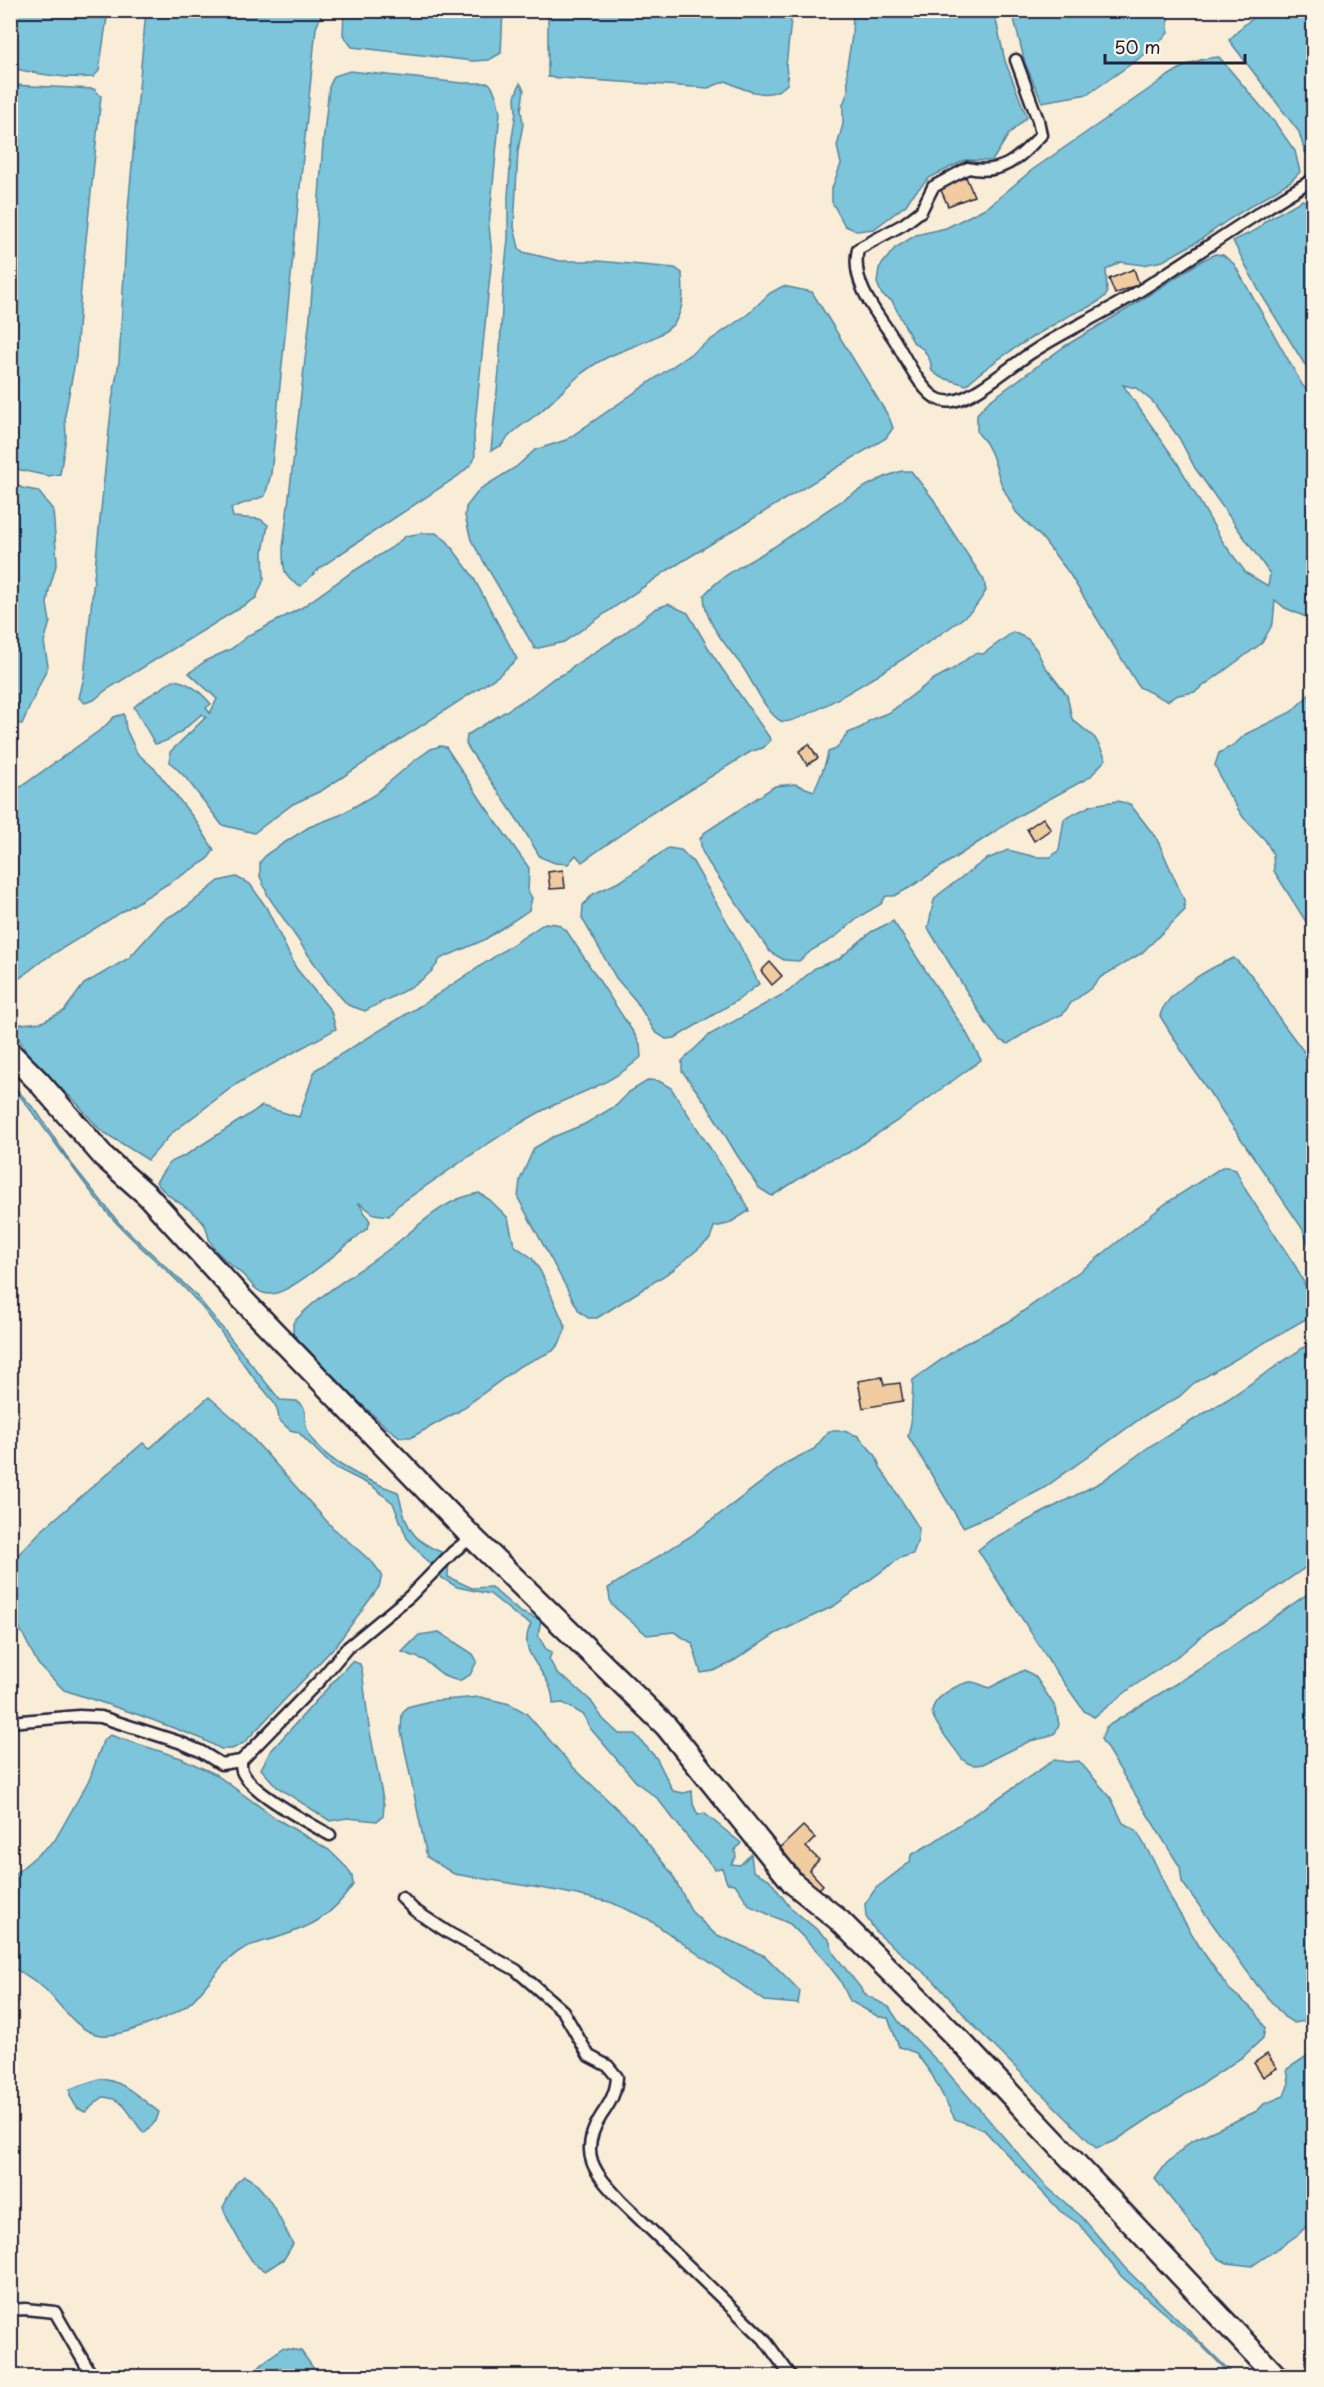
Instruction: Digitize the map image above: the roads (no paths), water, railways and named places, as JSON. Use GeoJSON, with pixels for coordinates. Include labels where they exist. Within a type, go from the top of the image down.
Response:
{"type":"FeatureCollection","features":[{"type":"Feature","properties":{"kind":"street"},"geometry":{"type":"LineString","coordinates":[[10,1053],[39,1082],[104,1157],[147,1195],[243,1300],[472,1537],[666,1726],[793,1883],[840,1921],[962,2043],[1276,2376]]}},
{"type":"Feature","properties":{"kind":"lane"},"geometry":{"type":"LineString","coordinates":[[1016,60],[1038,120],[1041,135],[1014,162],[983,172],[968,168],[933,187],[921,211],[904,224],[858,249],[856,270],[863,289],[877,315],[927,392],[939,400],[954,401],[984,386],[1035,350],[1134,294],[1314,179]]}},
{"type":"Feature","properties":{"kind":"lane"},"geometry":{"type":"LineString","coordinates":[[10,1722],[79,1716],[101,1717],[179,1742],[221,1764],[241,1761],[320,1680],[347,1648],[410,1596],[453,1552],[472,1537]]}},
{"type":"Feature","properties":{"kind":"lane"},"geometry":{"type":"LineString","coordinates":[[241,1761],[242,1771],[274,1802],[330,1835]]}},
{"type":"Feature","properties":{"kind":"lane"},"geometry":{"type":"LineString","coordinates":[[402,1898],[414,1910],[449,1933],[516,1970],[563,2011],[589,2056],[608,2066],[617,2077],[616,2091],[595,2125],[589,2143],[591,2163],[603,2181],[622,2202],[764,2339],[791,2376]]}},
{"type":"Feature","properties":{"kind":"lane"},"geometry":{"type":"LineString","coordinates":[[10,2310],[55,2312],[92,2376]]}},
{"type":"Feature","properties":{"kind":"water"},"geometry":{"type":"Polygon","coordinates":[[[11,10],[108,11],[99,71],[93,77],[72,77],[11,68],[11,10]]]}},
{"type":"Feature","properties":{"kind":"water"},"geometry":{"type":"Polygon","coordinates":[[[1264,10],[1313,11],[1313,158],[1305,152],[1299,132],[1229,40],[1264,10]]]}},
{"type":"Feature","properties":{"kind":"water"},"geometry":{"type":"Polygon","coordinates":[[[146,11],[323,11],[316,28],[271,474],[265,496],[231,508],[233,517],[260,519],[268,525],[263,552],[264,579],[256,598],[106,690],[94,700],[85,703],[79,698],[84,677],[112,401],[119,362],[127,220],[146,11]]]}},
{"type":"Feature","properties":{"kind":"water"},"geometry":{"type":"Polygon","coordinates":[[[344,11],[503,11],[501,53],[489,60],[473,61],[352,47],[343,35],[344,11]]]}},
{"type":"Feature","properties":{"kind":"water"},"geometry":{"type":"Polygon","coordinates":[[[548,11],[792,11],[786,66],[788,83],[782,89],[774,92],[758,93],[726,81],[708,88],[548,77],[548,11]]]}},
{"type":"Feature","properties":{"kind":"water"},"geometry":{"type":"Polygon","coordinates":[[[853,11],[994,11],[1005,61],[1027,117],[1009,134],[992,161],[965,160],[929,178],[906,205],[874,229],[857,231],[845,226],[832,202],[832,188],[841,164],[837,146],[843,124],[843,105],[848,91],[847,66],[853,11]]]}},
{"type":"Feature","properties":{"kind":"water"},"geometry":{"type":"Polygon","coordinates":[[[1012,11],[1168,11],[1168,33],[1154,48],[1088,94],[1042,102],[1025,63],[1012,11]]]}},
{"type":"Feature","properties":{"kind":"water"},"geometry":{"type":"Polygon","coordinates":[[[1219,57],[1275,123],[1295,151],[1300,172],[1291,181],[1200,240],[1163,261],[1143,265],[1120,262],[1106,270],[1107,294],[1103,298],[1014,348],[966,385],[940,377],[932,371],[930,360],[924,350],[913,342],[892,301],[882,295],[877,283],[879,268],[895,248],[916,235],[946,228],[989,206],[1032,170],[1168,76],[1192,63],[1219,57]]]}},
{"type":"Feature","properties":{"kind":"water"},"geometry":{"type":"Polygon","coordinates":[[[350,71],[462,83],[489,83],[496,97],[500,113],[489,225],[492,256],[474,434],[475,458],[458,476],[320,568],[301,586],[290,580],[285,571],[283,548],[310,317],[329,87],[334,76],[350,71]]]}},
{"type":"Feature","properties":{"kind":"water"},"geometry":{"type":"Polygon","coordinates":[[[520,83],[524,90],[521,110],[523,124],[518,151],[514,227],[519,248],[523,252],[560,261],[598,261],[675,268],[682,273],[683,298],[678,316],[670,328],[595,364],[512,433],[501,446],[491,450],[508,239],[508,197],[516,112],[515,97],[520,83]]]}},
{"type":"Feature","properties":{"kind":"water"},"geometry":{"type":"Polygon","coordinates":[[[11,85],[94,89],[101,96],[76,357],[65,415],[66,437],[60,474],[48,476],[11,468],[11,85]]]}},
{"type":"Feature","properties":{"kind":"water"},"geometry":{"type":"Polygon","coordinates":[[[1302,200],[1313,204],[1313,375],[1258,289],[1233,241],[1258,229],[1265,221],[1302,200]]]}},
{"type":"Feature","properties":{"kind":"water"},"geometry":{"type":"Polygon","coordinates":[[[1215,254],[1223,255],[1234,264],[1303,386],[1313,396],[1313,620],[1285,608],[1275,600],[1273,623],[1262,643],[1195,692],[1178,695],[1167,701],[1139,687],[1069,573],[1042,538],[1016,512],[1002,486],[992,455],[977,432],[977,414],[988,402],[1065,346],[1215,254]],[[1123,385],[1178,464],[1223,542],[1246,573],[1268,586],[1270,574],[1195,468],[1179,438],[1153,402],[1136,388],[1123,385]]]}},
{"type":"Feature","properties":{"kind":"water"},"geometry":{"type":"Polygon","coordinates":[[[783,286],[812,292],[889,417],[893,428],[886,438],[668,570],[564,642],[535,649],[471,540],[465,516],[466,507],[480,489],[516,467],[535,450],[566,440],[748,314],[770,293],[783,286]]]}},
{"type":"Feature","properties":{"kind":"water"},"geometry":{"type":"Polygon","coordinates":[[[902,471],[911,471],[934,500],[984,580],[986,591],[969,613],[934,639],[843,696],[793,720],[781,721],[770,712],[742,666],[717,633],[708,615],[704,595],[728,574],[772,548],[852,494],[902,471]]]}},
{"type":"Feature","properties":{"kind":"water"},"geometry":{"type":"Polygon","coordinates":[[[10,481],[22,488],[38,491],[53,510],[57,562],[47,604],[50,622],[44,642],[48,666],[22,724],[10,723],[10,481]]]}},
{"type":"Feature","properties":{"kind":"water"},"geometry":{"type":"Polygon","coordinates":[[[436,533],[447,541],[472,575],[517,659],[498,676],[321,791],[293,804],[254,833],[222,825],[186,778],[170,762],[170,752],[206,717],[202,714],[174,737],[155,744],[134,707],[173,680],[189,685],[203,695],[211,704],[206,708],[210,713],[217,699],[189,673],[207,660],[231,649],[248,636],[301,608],[406,536],[436,533]]]}},
{"type":"Feature","properties":{"kind":"water"},"geometry":{"type":"Polygon","coordinates":[[[668,604],[688,613],[712,654],[771,740],[763,748],[752,751],[647,816],[582,862],[576,855],[568,864],[555,863],[540,857],[466,744],[467,735],[529,697],[554,678],[566,673],[573,666],[622,635],[655,609],[668,604]]]}},
{"type":"Feature","properties":{"kind":"water"},"geometry":{"type":"Polygon","coordinates":[[[1013,632],[1028,639],[1036,649],[1044,665],[1067,695],[1072,719],[1095,738],[1106,759],[1090,777],[1020,815],[909,888],[894,896],[886,896],[881,904],[862,915],[834,938],[812,950],[799,961],[784,960],[770,952],[708,862],[702,851],[700,839],[704,833],[775,786],[795,784],[814,791],[828,752],[836,749],[848,733],[890,712],[934,679],[975,653],[983,654],[1013,632]]]}},
{"type":"Feature","properties":{"kind":"water"},"geometry":{"type":"Polygon","coordinates":[[[1313,691],[1313,933],[1274,871],[1273,854],[1265,840],[1243,817],[1226,790],[1215,765],[1219,753],[1235,744],[1246,734],[1291,712],[1313,691]]]}},
{"type":"Feature","properties":{"kind":"water"},"geometry":{"type":"Polygon","coordinates":[[[124,714],[126,729],[137,753],[156,770],[196,821],[214,850],[207,860],[43,960],[16,981],[10,978],[11,794],[103,728],[114,717],[124,714]]]}},
{"type":"Feature","properties":{"kind":"water"},"geometry":{"type":"Polygon","coordinates":[[[446,747],[529,868],[528,891],[532,898],[529,910],[484,940],[440,959],[427,976],[407,990],[365,1011],[348,1005],[328,983],[268,896],[260,876],[260,862],[268,853],[309,827],[340,815],[374,795],[414,761],[431,749],[446,747]]]}},
{"type":"Feature","properties":{"kind":"water"},"geometry":{"type":"Polygon","coordinates":[[[1117,801],[1130,804],[1157,839],[1184,900],[1185,910],[1142,953],[1101,977],[1090,989],[1071,1003],[1063,1014],[1031,1029],[1008,1044],[999,1040],[986,1023],[928,928],[934,900],[985,860],[1008,850],[1036,857],[1051,857],[1059,850],[1064,819],[1092,805],[1117,801]]]}},
{"type":"Feature","properties":{"kind":"water"},"geometry":{"type":"Polygon","coordinates":[[[668,848],[681,850],[693,862],[759,984],[738,1000],[675,1038],[666,1039],[655,1032],[636,1001],[616,978],[582,918],[583,905],[593,894],[621,881],[668,848]]]}},
{"type":"Feature","properties":{"kind":"water"},"geometry":{"type":"Polygon","coordinates":[[[236,877],[250,884],[266,907],[296,968],[331,1011],[336,1029],[235,1085],[172,1133],[148,1160],[100,1130],[74,1100],[34,1065],[13,1028],[21,1024],[42,1022],[64,1011],[84,984],[129,958],[163,920],[185,908],[219,881],[236,877]]]}},
{"type":"Feature","properties":{"kind":"water"},"geometry":{"type":"Polygon","coordinates":[[[893,921],[966,1032],[981,1060],[897,1121],[848,1153],[827,1161],[772,1196],[759,1188],[737,1155],[707,1105],[682,1071],[682,1061],[709,1035],[789,991],[815,968],[839,959],[871,932],[893,921]]]}},
{"type":"Feature","properties":{"kind":"water"},"geometry":{"type":"Polygon","coordinates":[[[545,923],[557,924],[566,930],[640,1044],[641,1057],[616,1076],[540,1112],[503,1134],[397,1206],[389,1216],[374,1214],[358,1202],[370,1221],[368,1228],[320,1267],[279,1292],[265,1293],[254,1287],[216,1250],[199,1218],[156,1182],[169,1163],[186,1155],[262,1106],[299,1117],[315,1070],[423,1004],[545,923]]]}},
{"type":"Feature","properties":{"kind":"water"},"geometry":{"type":"Polygon","coordinates":[[[1234,958],[1253,977],[1281,1021],[1313,1064],[1313,1255],[1302,1228],[1160,1016],[1164,1007],[1180,989],[1214,967],[1234,958]]]}},
{"type":"Feature","properties":{"kind":"water"},"geometry":{"type":"Polygon","coordinates":[[[649,1080],[659,1081],[671,1088],[749,1211],[728,1224],[714,1227],[710,1239],[673,1270],[597,1318],[588,1318],[579,1311],[518,1198],[520,1180],[534,1148],[553,1137],[585,1124],[617,1105],[629,1092],[649,1080]]]}},
{"type":"Feature","properties":{"kind":"water"},"geometry":{"type":"Polygon","coordinates":[[[10,1082],[37,1112],[71,1163],[119,1223],[195,1294],[280,1400],[297,1401],[304,1408],[306,1426],[311,1438],[320,1448],[344,1467],[398,1492],[404,1516],[413,1532],[426,1545],[449,1555],[448,1577],[472,1588],[491,1587],[520,1612],[541,1620],[538,1635],[546,1649],[552,1652],[549,1659],[558,1675],[569,1681],[591,1701],[603,1719],[619,1734],[635,1734],[657,1759],[673,1791],[684,1793],[692,1791],[693,1804],[698,1815],[704,1813],[741,1843],[735,1850],[736,1857],[731,1864],[740,1865],[751,1854],[753,1871],[769,1879],[789,1906],[829,1940],[834,1954],[866,1995],[889,2007],[899,2022],[942,2066],[1048,2188],[1082,2217],[1125,2268],[1235,2376],[1232,2376],[1200,2344],[1122,2277],[1079,2224],[1060,2211],[984,2130],[955,2119],[932,2075],[916,2053],[899,2047],[888,2018],[879,2017],[850,2001],[840,1980],[818,1952],[790,1924],[750,1906],[735,1884],[727,1883],[722,1868],[715,1869],[657,1798],[637,1783],[590,1728],[584,1715],[563,1703],[553,1704],[547,1682],[527,1646],[531,1624],[517,1616],[490,1594],[457,1587],[442,1578],[407,1538],[393,1503],[372,1486],[332,1466],[298,1432],[290,1430],[279,1420],[270,1398],[208,1315],[181,1284],[127,1234],[107,1212],[10,1082]]]}},
{"type":"Feature","properties":{"kind":"water"},"geometry":{"type":"Polygon","coordinates":[[[1222,1167],[1236,1170],[1245,1189],[1296,1267],[1313,1301],[1311,1316],[1194,1383],[1179,1397],[1144,1416],[1044,1488],[1001,1511],[963,1527],[908,1436],[911,1423],[913,1380],[962,1345],[1008,1322],[1090,1264],[1165,1204],[1222,1167]]]}},
{"type":"Feature","properties":{"kind":"water"},"geometry":{"type":"Polygon","coordinates":[[[479,1193],[490,1200],[508,1218],[514,1245],[532,1258],[541,1272],[566,1328],[553,1351],[520,1366],[459,1411],[412,1437],[400,1437],[386,1427],[306,1352],[293,1335],[293,1323],[325,1294],[385,1252],[440,1209],[465,1196],[479,1193]]]}},
{"type":"Feature","properties":{"kind":"water"},"geometry":{"type":"Polygon","coordinates":[[[1313,1341],[1313,1562],[1243,1611],[1214,1626],[1182,1653],[1094,1717],[1084,1711],[978,1550],[992,1539],[1101,1482],[1150,1446],[1228,1399],[1313,1341]]]}},
{"type":"Feature","properties":{"kind":"water"},"geometry":{"type":"Polygon","coordinates":[[[209,1397],[238,1422],[332,1527],[373,1563],[382,1575],[379,1587],[337,1644],[244,1743],[232,1749],[221,1749],[200,1738],[139,1715],[64,1690],[38,1664],[11,1611],[11,1562],[41,1531],[143,1443],[150,1448],[209,1397]]]}},
{"type":"Feature","properties":{"kind":"water"},"geometry":{"type":"Polygon","coordinates":[[[829,1431],[844,1431],[858,1436],[876,1456],[880,1467],[919,1528],[913,1554],[900,1558],[834,1606],[775,1634],[729,1664],[701,1673],[692,1643],[674,1632],[647,1635],[611,1604],[608,1588],[691,1536],[788,1462],[814,1449],[829,1431]]]}},
{"type":"Feature","properties":{"kind":"water"},"geometry":{"type":"Polygon","coordinates":[[[1313,1590],[1314,2017],[1294,2023],[1284,2017],[1257,1985],[1182,1882],[1180,1867],[1101,1739],[1106,1727],[1201,1668],[1313,1590]]]}},
{"type":"Feature","properties":{"kind":"water"},"geometry":{"type":"Polygon","coordinates":[[[439,1632],[473,1654],[477,1661],[470,1675],[459,1681],[446,1677],[424,1660],[402,1652],[419,1635],[439,1632]]]}},
{"type":"Feature","properties":{"kind":"water"},"geometry":{"type":"Polygon","coordinates":[[[352,1661],[360,1664],[362,1670],[369,1727],[384,1805],[383,1816],[377,1821],[347,1818],[330,1821],[277,1787],[261,1769],[270,1752],[352,1661]]]}},
{"type":"Feature","properties":{"kind":"water"},"geometry":{"type":"Polygon","coordinates":[[[1024,1670],[1035,1676],[1056,1708],[1059,1725],[1055,1733],[1030,1741],[983,1764],[967,1763],[935,1721],[932,1710],[935,1704],[945,1693],[959,1685],[973,1682],[989,1688],[1024,1670]]]}},
{"type":"Feature","properties":{"kind":"water"},"geometry":{"type":"Polygon","coordinates":[[[480,1697],[510,1704],[526,1713],[574,1768],[632,1823],[672,1874],[692,1912],[715,1934],[765,1956],[800,1991],[798,2004],[765,2001],[648,1919],[610,1902],[454,1874],[427,1857],[401,1731],[402,1714],[407,1707],[430,1701],[480,1697]]]}},
{"type":"Feature","properties":{"kind":"water"},"geometry":{"type":"Polygon","coordinates":[[[110,1735],[181,1758],[215,1774],[277,1819],[329,1850],[347,1868],[352,1876],[353,1885],[337,1905],[320,1919],[289,1934],[249,1946],[234,1955],[194,1999],[177,2012],[136,2029],[101,2035],[77,2024],[41,1986],[11,1967],[10,1878],[55,1840],[90,1778],[103,1741],[110,1735]]]}},
{"type":"Feature","properties":{"kind":"water"},"geometry":{"type":"Polygon","coordinates":[[[1054,1760],[1079,1761],[1111,1798],[1123,1823],[1136,1830],[1156,1865],[1172,1901],[1201,1949],[1229,1989],[1256,2012],[1265,2028],[1263,2038],[1244,2056],[1115,2141],[1096,2148],[975,2027],[933,1980],[877,1933],[866,1917],[865,1904],[876,1888],[910,1862],[911,1855],[1054,1760]]]}},
{"type":"Feature","properties":{"kind":"water"},"geometry":{"type":"Polygon","coordinates":[[[1313,2052],[1313,2219],[1299,2234],[1252,2266],[1227,2263],[1218,2258],[1155,2179],[1166,2164],[1191,2141],[1284,2096],[1289,2083],[1287,2069],[1313,2052]]]}},
{"type":"Feature","properties":{"kind":"water"},"geometry":{"type":"Polygon","coordinates":[[[99,2079],[116,2082],[138,2096],[159,2112],[156,2121],[144,2133],[127,2109],[111,2098],[103,2097],[85,2112],[77,2108],[70,2096],[70,2089],[99,2079]]]}},
{"type":"Feature","properties":{"kind":"water"},"geometry":{"type":"Polygon","coordinates":[[[244,2176],[252,2180],[266,2196],[293,2244],[284,2259],[265,2271],[257,2266],[249,2256],[223,2207],[236,2183],[244,2176]]]}},
{"type":"Feature","properties":{"kind":"water"},"geometry":{"type":"Polygon","coordinates":[[[282,2348],[301,2351],[319,2376],[231,2376],[258,2369],[282,2348]]]}}]}
